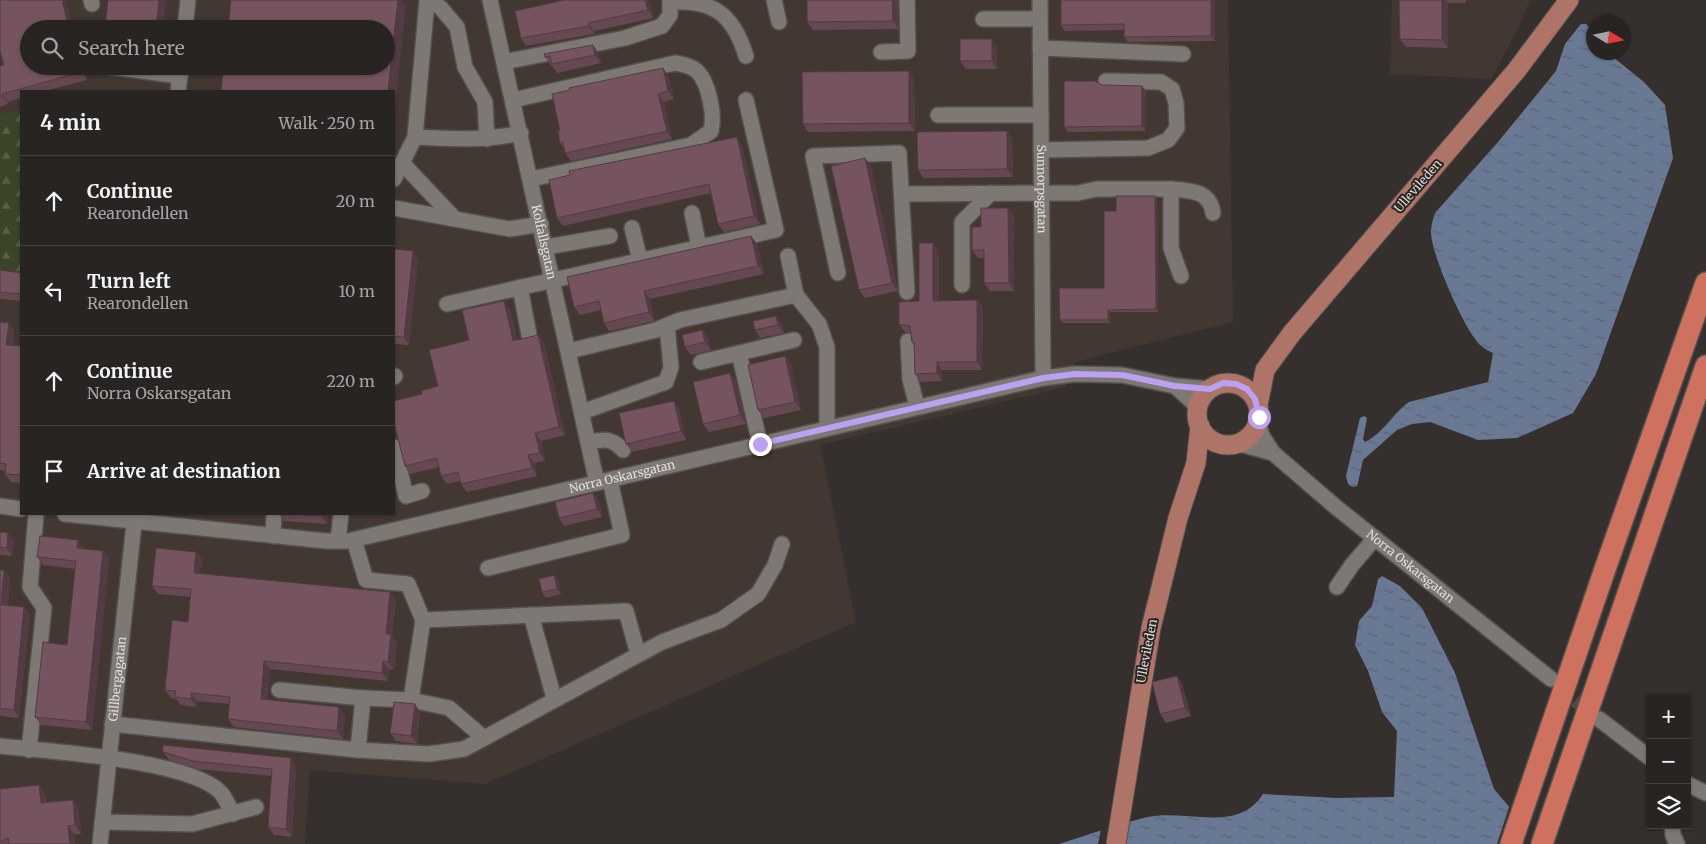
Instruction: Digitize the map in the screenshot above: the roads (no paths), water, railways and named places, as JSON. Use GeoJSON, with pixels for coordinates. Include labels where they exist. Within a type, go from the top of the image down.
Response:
{"type":"FeatureCollection","features":[{"type":"Feature","properties":{"kind":"highway"},"geometry":{"type":"LineString","coordinates":[[1512,844],[1706,283]]}},
{"type":"Feature","properties":{"kind":"highway"},"geometry":{"type":"LineString","coordinates":[[1542,844],[1706,366]]}},
{"type":"Feature","properties":{"kind":"main road","name":"Ullevileden"},"geometry":{"type":"LineString","coordinates":[[1258,414],[1265,370],[1292,332],[1516,71],[1569,0]]}},
{"type":"Feature","properties":{"kind":"main road","name":"Ullevileden"},"geometry":{"type":"LineString","coordinates":[[1236,384],[1265,370]]}},
{"type":"Feature","properties":{"kind":"main road"},"geometry":{"type":"LineString","coordinates":[[1196,463],[1229,444],[1247,438],[1258,414],[1252,394],[1236,384],[1223,383],[1210,389],[1202,397],[1198,407],[1200,426],[1209,438],[1229,444]]}},
{"type":"Feature","properties":{"kind":"main road","name":"Ullevileden"},"geometry":{"type":"LineString","coordinates":[[1116,844],[1131,746],[1160,588],[1178,518],[1196,463],[1200,426]]}},
{"type":"Feature","properties":{"kind":"street"},"geometry":{"type":"LineString","coordinates":[[186,20],[188,0]]}},
{"type":"Feature","properties":{"kind":"street"},"geometry":{"type":"LineString","coordinates":[[395,177],[415,137],[428,0],[441,8],[457,27],[464,67],[485,102],[487,139]]}},
{"type":"Feature","properties":{"kind":"street","name":"Kolfallsgatan"},"geometry":{"type":"LineString","coordinates":[[488,568],[622,535],[589,442],[490,0]]}},
{"type":"Feature","properties":{"kind":"street"},"geometry":{"type":"LineString","coordinates":[[774,0],[779,22]]}},
{"type":"Feature","properties":{"kind":"street"},"geometry":{"type":"LineString","coordinates":[[881,52],[908,52],[907,0]]}},
{"type":"Feature","properties":{"kind":"street","name":"Sunnorpsgatan"},"geometry":{"type":"LineString","coordinates":[[1040,0],[1043,378]]}},
{"type":"Feature","properties":{"kind":"street"},"geometry":{"type":"LineString","coordinates":[[504,62],[625,38],[662,26],[670,15],[670,1],[693,1],[709,6],[726,16],[739,34],[746,56]]}},
{"type":"Feature","properties":{"kind":"street"},"geometry":{"type":"LineString","coordinates":[[983,19],[1040,19]]}},
{"type":"Feature","properties":{"kind":"street"},"geometry":{"type":"LineString","coordinates":[[1040,48],[1183,54]]}},
{"type":"Feature","properties":{"kind":"street"},"geometry":{"type":"LineString","coordinates":[[513,100],[675,63],[684,64],[696,70],[704,82],[713,124],[711,131],[691,145],[531,179]]}},
{"type":"Feature","properties":{"kind":"street"},"geometry":{"type":"LineString","coordinates":[[178,90],[180,75]]}},
{"type":"Feature","properties":{"kind":"street"},"geometry":{"type":"LineString","coordinates":[[1041,150],[1148,148],[1168,140],[1177,128],[1176,103],[1172,89],[1161,82],[1106,81]]}},
{"type":"Feature","properties":{"kind":"street"},"geometry":{"type":"LineString","coordinates":[[447,304],[776,230],[746,100]]}},
{"type":"Feature","properties":{"kind":"street"},"geometry":{"type":"LineString","coordinates":[[938,115],[1041,115]]}},
{"type":"Feature","properties":{"kind":"street"},"geometry":{"type":"LineString","coordinates":[[415,137],[464,140],[487,139],[520,133]]}},
{"type":"Feature","properties":{"kind":"street"},"geometry":{"type":"LineString","coordinates":[[838,273],[813,156],[899,153],[907,292]]}},
{"type":"Feature","properties":{"kind":"street"},"geometry":{"type":"LineString","coordinates":[[402,163],[455,219]]}},
{"type":"Feature","properties":{"kind":"street"},"geometry":{"type":"LineString","coordinates":[[902,194],[1078,193],[1097,189],[1171,189],[1203,194],[1212,203],[1213,213]]}},
{"type":"Feature","properties":{"kind":"street"},"geometry":{"type":"LineString","coordinates":[[1171,189],[1171,248],[1181,276]]}},
{"type":"Feature","properties":{"kind":"street"},"geometry":{"type":"LineString","coordinates":[[962,285],[962,222],[991,193]]}},
{"type":"Feature","properties":{"kind":"street"},"geometry":{"type":"LineString","coordinates":[[395,208],[510,229],[541,224]]}},
{"type":"Feature","properties":{"kind":"street"},"geometry":{"type":"LineString","coordinates":[[692,213],[699,247]]}},
{"type":"Feature","properties":{"kind":"street"},"geometry":{"type":"LineString","coordinates":[[632,228],[640,260]]}},
{"type":"Feature","properties":{"kind":"street"},"geometry":{"type":"LineString","coordinates":[[546,247],[610,236]]}},
{"type":"Feature","properties":{"kind":"street"},"geometry":{"type":"LineString","coordinates":[[788,256],[796,294],[820,324],[827,347],[827,428]]}},
{"type":"Feature","properties":{"kind":"street"},"geometry":{"type":"LineString","coordinates":[[520,287],[529,335]]}},
{"type":"Feature","properties":{"kind":"street"},"geometry":{"type":"LineString","coordinates":[[568,351],[656,330],[680,320],[796,294]]}},
{"type":"Feature","properties":{"kind":"street"},"geometry":{"type":"LineString","coordinates":[[582,412],[666,382],[671,368],[667,326]]}},
{"type":"Feature","properties":{"kind":"street"},"geometry":{"type":"LineString","coordinates":[[701,362],[794,340]]}},
{"type":"Feature","properties":{"kind":"street"},"geometry":{"type":"LineString","coordinates":[[908,341],[910,379],[917,407]]}},
{"type":"Feature","properties":{"kind":"street"},"geometry":{"type":"LineString","coordinates":[[739,353],[760,444]]}},
{"type":"Feature","properties":{"kind":"street","name":"Norra Oskarsgatan"},"geometry":{"type":"LineString","coordinates":[[88,515],[135,517],[273,536],[338,541],[354,540],[1043,378],[1075,374],[1122,375],[1175,386],[1210,389]]}},
{"type":"Feature","properties":{"kind":"street"},"geometry":{"type":"LineString","coordinates":[[1175,386],[1198,407]]}},
{"type":"Feature","properties":{"kind":"street","name":"Norra Oskarsgatan"},"geometry":{"type":"LineString","coordinates":[[1258,414],[1262,436],[1272,453],[1551,680]]}},
{"type":"Feature","properties":{"kind":"street"},"geometry":{"type":"LineString","coordinates":[[589,442],[608,439],[615,442],[623,450]]}},
{"type":"Feature","properties":{"kind":"street","name":"Norra Oskarsgatan"},"geometry":{"type":"LineString","coordinates":[[1229,444],[1272,453]]}},
{"type":"Feature","properties":{"kind":"street"},"geometry":{"type":"LineString","coordinates":[[395,451],[406,496],[422,491]]}},
{"type":"Feature","properties":{"kind":"street"},"geometry":{"type":"LineString","coordinates":[[0,506],[20,509]]}},
{"type":"Feature","properties":{"kind":"street"},"geometry":{"type":"LineString","coordinates":[[29,750],[44,608],[30,587],[36,515]]}},
{"type":"Feature","properties":{"kind":"street"},"geometry":{"type":"LineString","coordinates":[[273,536],[274,515]]}},
{"type":"Feature","properties":{"kind":"street"},"geometry":{"type":"LineString","coordinates":[[338,541],[341,515]]}},
{"type":"Feature","properties":{"kind":"street","name":"Gillbergagatan"},"geometry":{"type":"LineString","coordinates":[[100,844],[135,517]]}},
{"type":"Feature","properties":{"kind":"street"},"geometry":{"type":"LineString","coordinates":[[1338,587],[1352,565],[1375,538]]}},
{"type":"Feature","properties":{"kind":"street"},"geometry":{"type":"LineString","coordinates":[[354,540],[366,580],[408,584],[423,620],[411,700]]}},
{"type":"Feature","properties":{"kind":"street"},"geometry":{"type":"LineString","coordinates":[[112,724],[358,750],[429,754],[464,748],[554,698],[662,642],[721,620],[758,594],[775,565],[782,544]]}},
{"type":"Feature","properties":{"kind":"street"},"geometry":{"type":"LineString","coordinates":[[423,620],[626,611],[638,654]]}},
{"type":"Feature","properties":{"kind":"street"},"geometry":{"type":"LineString","coordinates":[[532,615],[554,698]]}},
{"type":"Feature","properties":{"kind":"street"},"geometry":{"type":"LineString","coordinates":[[279,690],[363,698],[411,700],[449,708],[484,738]]}},
{"type":"Feature","properties":{"kind":"street"},"geometry":{"type":"LineString","coordinates":[[358,750],[363,698]]}},
{"type":"Feature","properties":{"kind":"street"},"geometry":{"type":"LineString","coordinates":[[1599,719],[1646,755]]}},
{"type":"Feature","properties":{"kind":"street"},"geometry":{"type":"LineString","coordinates":[[0,746],[125,760],[198,779],[221,794],[233,814]]}},
{"type":"Feature","properties":{"kind":"street"},"geometry":{"type":"LineString","coordinates":[[1691,786],[1706,793]]}},
{"type":"Feature","properties":{"kind":"street"},"geometry":{"type":"LineString","coordinates":[[102,822],[192,824],[256,807]]}},
{"type":"Feature","properties":{"kind":"street"},"geometry":{"type":"LineString","coordinates":[[1672,829],[1677,844]]}},
{"type":"Feature","properties":{"kind":"water"},"geometry":{"type":"Polygon","coordinates":[[[1581,24],[1586,24],[1586,60],[1617,60],[1644,82],[1665,105],[1673,158],[1596,374],[1573,413],[1517,438],[1478,440],[1430,422],[1412,424],[1397,430],[1363,460],[1357,486],[1352,487],[1348,484],[1346,476],[1360,418],[1364,416],[1367,418],[1363,439],[1365,442],[1378,433],[1409,402],[1488,382],[1493,353],[1480,345],[1457,308],[1436,257],[1432,243],[1432,222],[1435,213],[1498,142],[1556,71],[1565,44],[1581,24]]]}},
{"type":"Feature","properties":{"kind":"water"},"geometry":{"type":"Polygon","coordinates":[[[1382,576],[1400,586],[1422,608],[1455,673],[1494,789],[1526,827],[1550,844],[1059,844],[1148,817],[1163,815],[1210,818],[1226,817],[1240,813],[1252,806],[1263,794],[1337,798],[1394,797],[1397,731],[1382,712],[1368,671],[1355,645],[1359,621],[1372,606],[1378,579],[1382,576]]]}},
{"type":"Feature","properties":{"kind":"tunnel"},"geometry":{"type":"LineString","coordinates":[[1558,685],[1594,715]]}}]}
